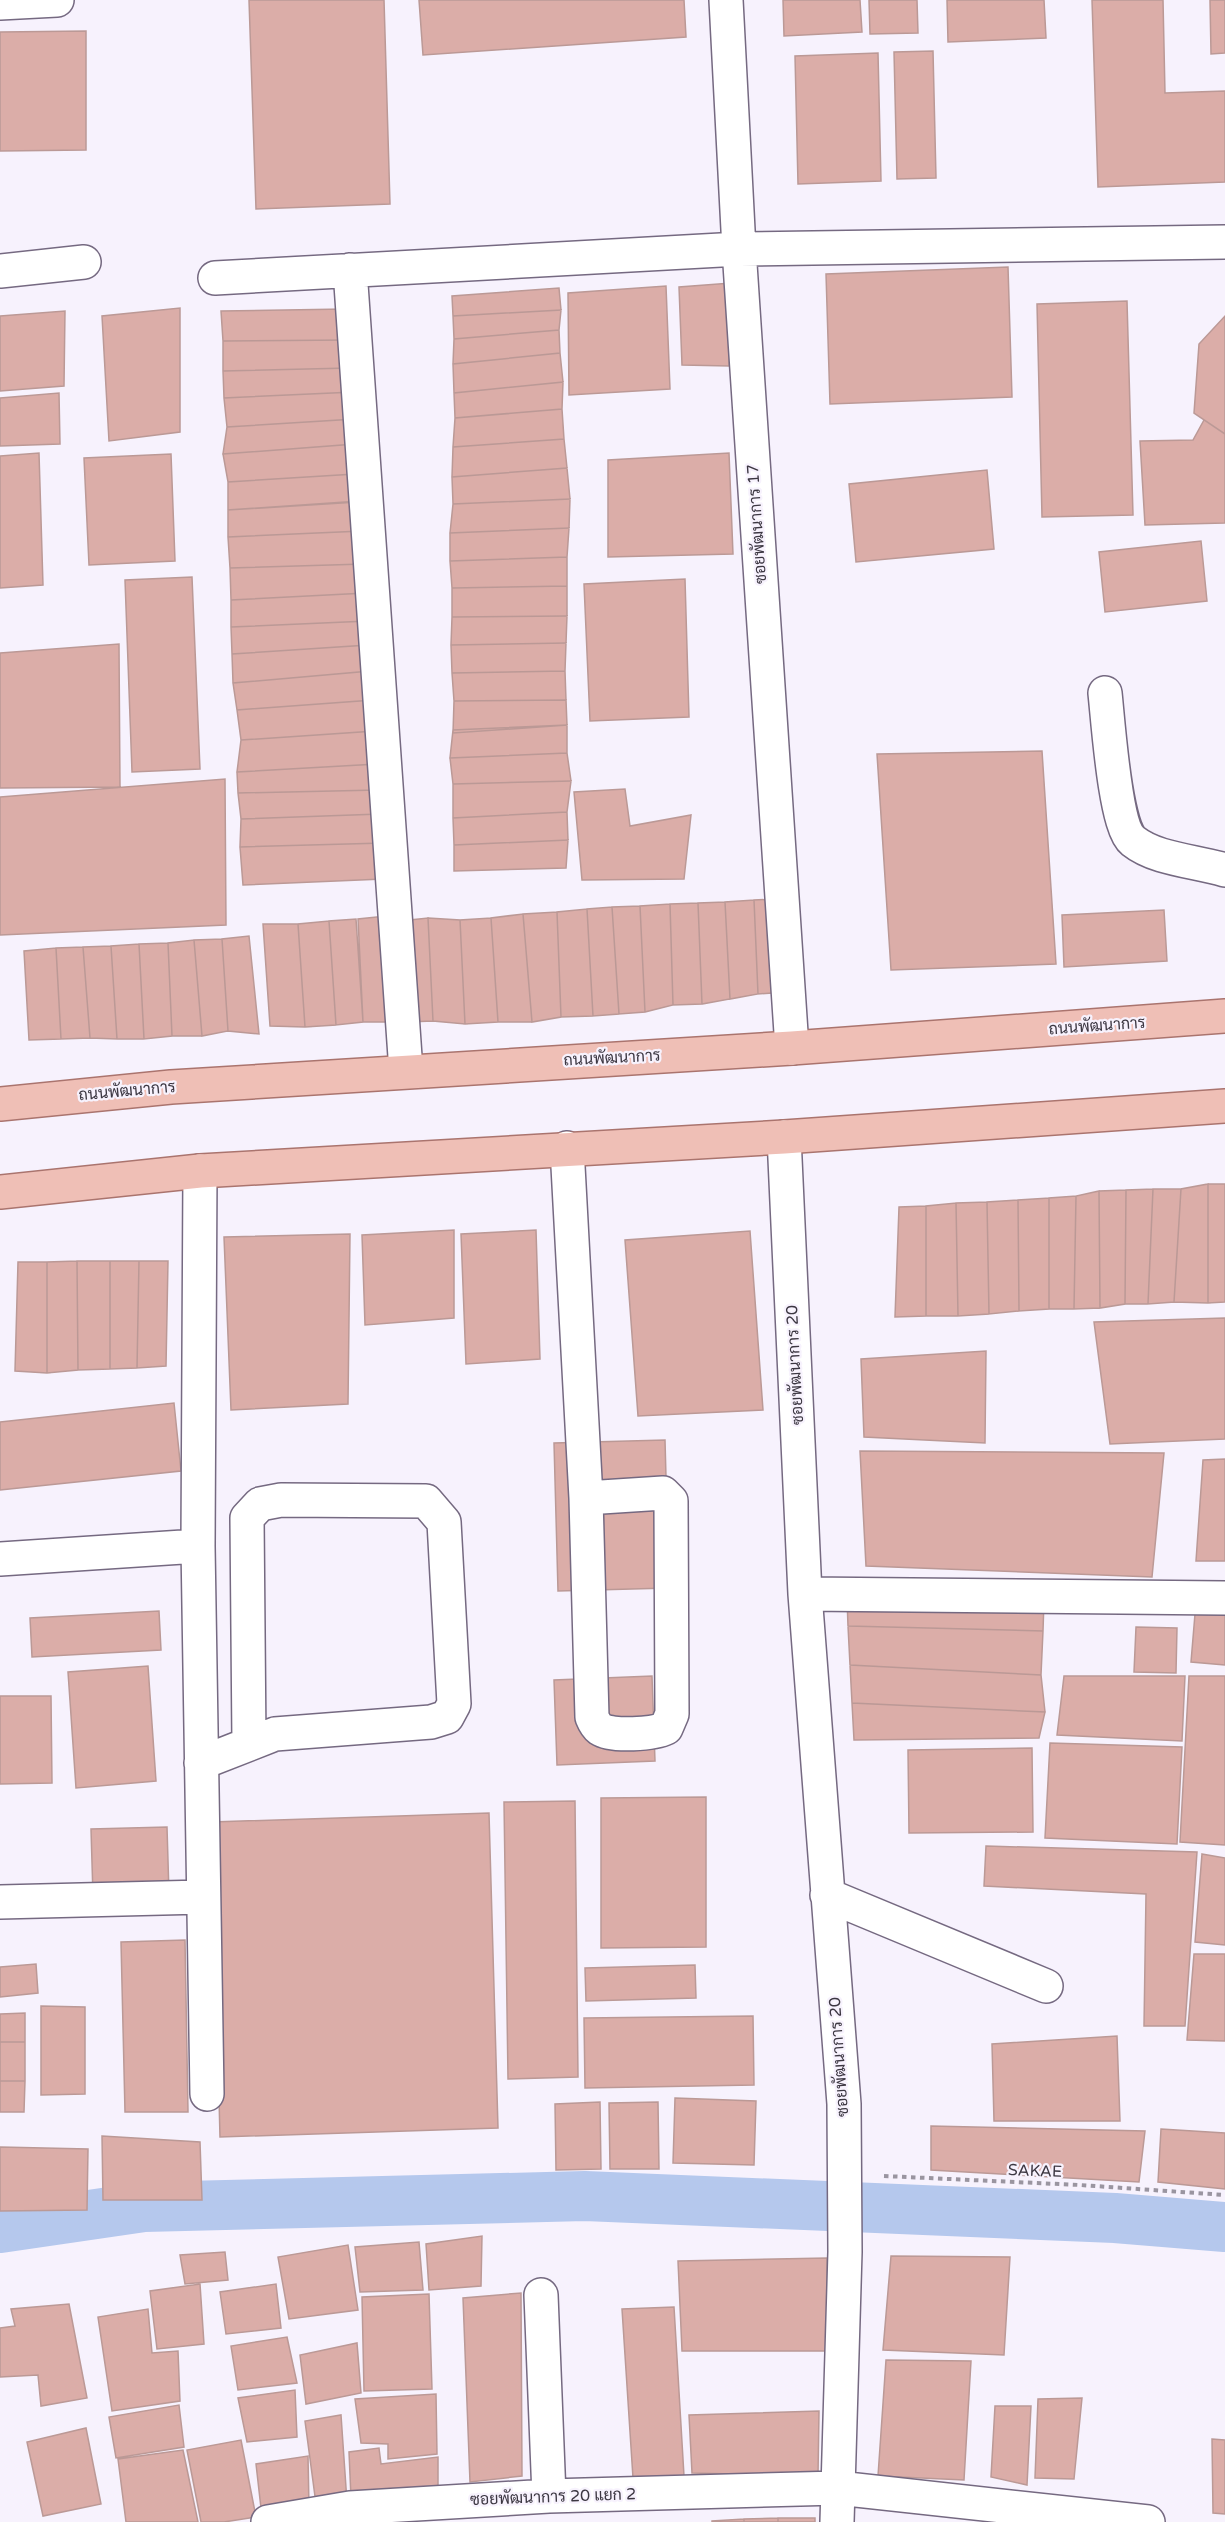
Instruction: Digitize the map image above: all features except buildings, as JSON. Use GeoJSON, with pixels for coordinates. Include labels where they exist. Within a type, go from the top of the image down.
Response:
{"type":"FeatureCollection","features":[{"type":"Feature","properties":{"kind":"main road","name":"ถนนพัฒนาการ"},"geometry":{"type":"LineString","coordinates":[[0,1104],[171,1087],[792,1048],[1225,1017]]}},
{"type":"Feature","properties":{"kind":"main road"},"geometry":{"type":"LineString","coordinates":[[0,1192],[200,1171],[784,1137],[1225,1106]]}},
{"type":"Feature","properties":{"kind":"street"},"geometry":{"type":"LineString","coordinates":[[0,3],[57,0]]}},
{"type":"Feature","properties":{"kind":"street","name":"ซอยพัฒนาการ 17"},"geometry":{"type":"LineString","coordinates":[[726,0],[739,249],[792,1048]]}},
{"type":"Feature","properties":{"kind":"street"},"geometry":{"type":"LineString","coordinates":[[216,278],[739,249],[1225,242]]}},
{"type":"Feature","properties":{"kind":"street"},"geometry":{"type":"LineString","coordinates":[[0,271],[84,262]]}},
{"type":"Feature","properties":{"kind":"street"},"geometry":{"type":"LineString","coordinates":[[350,270],[406,1071]]}},
{"type":"Feature","properties":{"kind":"street"},"geometry":{"type":"LineString","coordinates":[[1105,693],[1120,819],[1131,840],[1154,852],[1225,870]]}},
{"type":"Feature","properties":{"kind":"street","name":"ซอยพัฒนาการ 20"},"geometry":{"type":"LineString","coordinates":[[784,1137],[805,1594],[844,2104],[845,2252],[837,2522]]}},
{"type":"Feature","properties":{"kind":"street"},"geometry":{"type":"LineString","coordinates":[[567,1148],[586,1498],[592,1717],[597,1728],[606,1732],[656,1734],[666,1728],[672,1714],[671,1501],[663,1493],[586,1498]]}},
{"type":"Feature","properties":{"kind":"street"},"geometry":{"type":"LineString","coordinates":[[200,1171],[198,1546],[207,2094]]}},
{"type":"Feature","properties":{"kind":"street"},"geometry":{"type":"LineString","coordinates":[[201,1763],[275,1734],[431,1722],[447,1717],[454,1704],[444,1522],[426,1501],[281,1500],[260,1504],[247,1518],[249,1743]]}},
{"type":"Feature","properties":{"kind":"street"},"geometry":{"type":"LineString","coordinates":[[0,1559],[198,1546]]}},
{"type":"Feature","properties":{"kind":"street"},"geometry":{"type":"LineString","coordinates":[[805,1594],[1225,1598]]}},
{"type":"Feature","properties":{"kind":"street"},"geometry":{"type":"LineString","coordinates":[[827,1895],[1046,1986]]}},
{"type":"Feature","properties":{"kind":"street"},"geometry":{"type":"LineString","coordinates":[[0,1902],[203,1897]]}},
{"type":"Feature","properties":{"kind":"street"},"geometry":{"type":"LineString","coordinates":[[541,2295],[549,2496]]}},
{"type":"Feature","properties":{"kind":"street","name":"ซอยพัฒนาการ 20 แยก 2"},"geometry":{"type":"LineString","coordinates":[[268,2522],[350,2508],[549,2496],[838,2488],[1148,2522]]}},
{"type":"Feature","properties":{"kind":"path","name":"SAKAE"},"geometry":{"type":"LineString","coordinates":[[844,2175],[1080,2185],[1225,2195]]}},
{"type":"Feature","properties":{"kind":"waterway"},"geometry":{"type":"LineString","coordinates":[[0,2228],[144,2207],[585,2196],[1115,2218],[1225,2227]]}}]}
